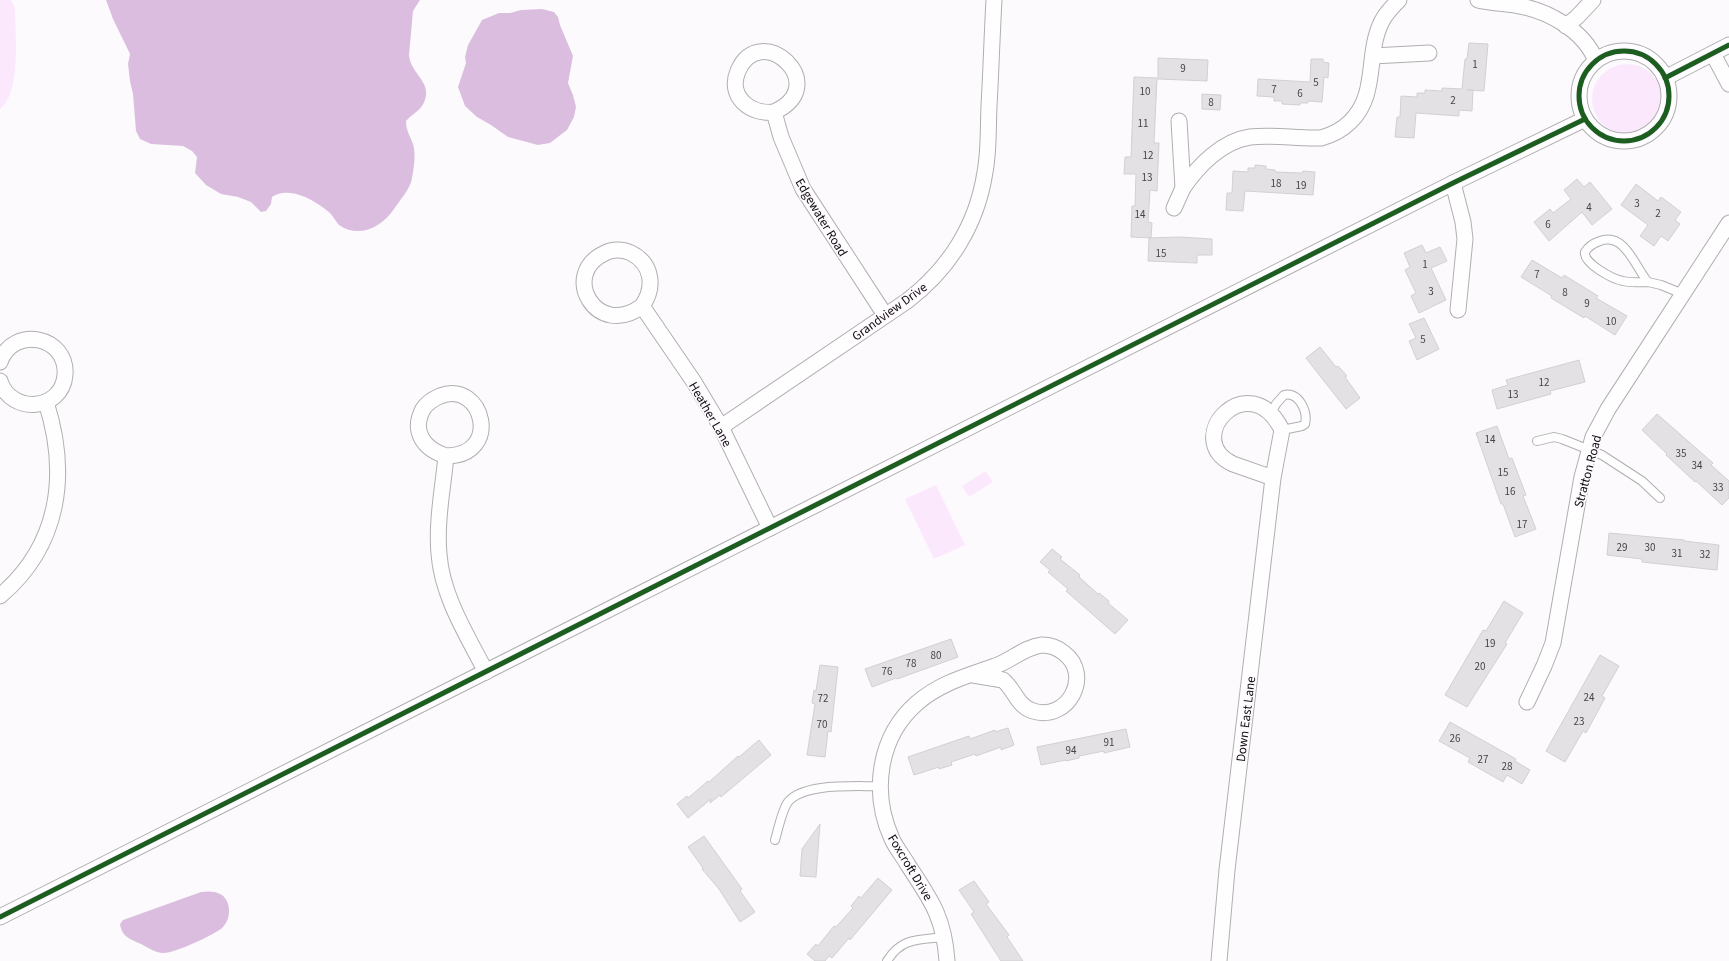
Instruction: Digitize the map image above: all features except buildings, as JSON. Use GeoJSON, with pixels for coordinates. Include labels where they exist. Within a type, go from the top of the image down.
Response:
{"type":"FeatureCollection","features":[{"type":"Feature","properties":{"kind":"street","name":"Grandview Drive"},"geometry":{"type":"LineString","coordinates":[[721,427],[921,290],[944,267],[963,239],[977,206],[986,171],[994,0]]}},
{"type":"Feature","properties":{"kind":"street"},"geometry":{"type":"LineString","coordinates":[[1174,208],[1189,179],[1223,147],[1249,137],[1321,138],[1341,130],[1356,116],[1365,101],[1371,80],[1376,38],[1381,22],[1390,8],[1399,0]]}},
{"type":"Feature","properties":{"kind":"street"},"geometry":{"type":"LineString","coordinates":[[1478,0],[1516,5],[1555,18],[1585,41],[1592,51],[1596,61]]}},
{"type":"Feature","properties":{"kind":"street"},"geometry":{"type":"LineString","coordinates":[[1566,26],[1578,17],[1593,0]]}},
{"type":"Feature","properties":{"kind":"street"},"geometry":{"type":"LineString","coordinates":[[1665,78],[1729,45]]}},
{"type":"Feature","properties":{"kind":"street"},"geometry":{"type":"LineString","coordinates":[[766,52],[780,56],[791,65],[795,74],[797,83],[795,93],[783,108],[774,112],[765,113],[756,111],[740,100],[736,91],[735,82],[739,68],[748,57],[757,53],[766,52]]}},
{"type":"Feature","properties":{"kind":"street"},"geometry":{"type":"LineString","coordinates":[[1615,52],[1630,52],[1645,57],[1657,66],[1665,78],[1669,93],[1668,108],[1661,122],[1651,133],[1637,140],[1622,141],[1607,138],[1594,130],[1585,119],[1580,106],[1579,93],[1582,80],[1588,69],[1596,61],[1605,56],[1615,52]]}},
{"type":"Feature","properties":{"kind":"street"},"geometry":{"type":"LineString","coordinates":[[1374,56],[1429,53]]}},
{"type":"Feature","properties":{"kind":"street"},"geometry":{"type":"LineString","coordinates":[[1712,54],[1729,84]]}},
{"type":"Feature","properties":{"kind":"street","name":"Edgewater Road"},"geometry":{"type":"LineString","coordinates":[[774,112],[781,137],[803,189],[885,315]]}},
{"type":"Feature","properties":{"kind":"street"},"geometry":{"type":"LineString","coordinates":[[0,917],[1453,183],[1585,119]]}},
{"type":"Feature","properties":{"kind":"street"},"geometry":{"type":"LineString","coordinates":[[1179,121],[1183,188]]}},
{"type":"Feature","properties":{"kind":"street"},"geometry":{"type":"LineString","coordinates":[[1453,183],[1463,222],[1465,239],[1458,310]]}},
{"type":"Feature","properties":{"kind":"street","name":"Stratton Road"},"geometry":{"type":"LineString","coordinates":[[1528,702],[1544,666],[1556,630],[1582,477],[1593,437],[1608,409],[1729,222]]}},
{"type":"Feature","properties":{"kind":"street"},"geometry":{"type":"LineString","coordinates":[[608,251],[624,251],[639,257],[646,266],[650,276],[651,287],[648,298],[642,306],[633,313],[622,316],[611,316],[600,312],[592,305],[586,296],[584,285],[585,274],[590,264],[598,256],[608,251]]}},
{"type":"Feature","properties":{"kind":"street","name":"Heather Lane"},"geometry":{"type":"LineString","coordinates":[[642,306],[690,376],[721,427],[770,528]]}},
{"type":"Feature","properties":{"kind":"street"},"geometry":{"type":"LineString","coordinates":[[0,362],[3,355],[10,347],[24,340],[41,340],[55,348],[62,358],[65,375],[59,391],[46,402],[32,405],[20,403],[7,394],[0,381]]}},
{"type":"Feature","properties":{"kind":"street"},"geometry":{"type":"LineString","coordinates":[[444,394],[454,394],[464,397],[472,402],[478,411],[481,420],[481,430],[478,439],[469,450],[455,456],[446,456],[435,453],[426,446],[421,437],[418,426],[420,415],[425,406],[433,398],[444,394]]}},
{"type":"Feature","properties":{"kind":"street"},"geometry":{"type":"LineString","coordinates":[[0,596],[18,579],[39,548],[52,522],[59,473],[58,452],[54,428],[46,402]]}},
{"type":"Feature","properties":{"kind":"street"},"geometry":{"type":"LineString","coordinates":[[1273,478],[1226,461],[1218,450],[1214,436],[1219,419],[1223,414],[1233,407],[1246,404],[1265,408],[1271,413],[1282,430]]}},
{"type":"Feature","properties":{"kind":"street","name":"Down East Lane"},"geometry":{"type":"LineString","coordinates":[[1219,961],[1225,893],[1273,478],[1282,430]]}},
{"type":"Feature","properties":{"kind":"street"},"geometry":{"type":"LineString","coordinates":[[446,456],[438,534],[443,580],[451,602],[486,672]]}},
{"type":"Feature","properties":{"kind":"street","name":"Foxcroft Drive"},"geometry":{"type":"LineString","coordinates":[[947,961],[945,937],[939,917],[930,898],[892,840],[882,807],[880,786],[881,770],[886,746],[893,731],[904,716],[931,692],[952,681],[999,665],[1026,649],[1047,645],[1058,648],[1067,655],[1076,669],[1077,680],[1075,690],[1066,705],[1056,710],[1040,713],[1029,710],[1020,703],[1003,680],[973,675]]}},
{"type":"Feature","properties":{"kind":"lane"},"geometry":{"type":"LineString","coordinates":[[1648,282],[1629,254],[1618,242],[1609,239],[1603,240],[1591,245],[1585,252],[1584,255],[1587,260],[1614,278],[1661,285],[1683,294]]}},
{"type":"Feature","properties":{"kind":"lane"},"geometry":{"type":"LineString","coordinates":[[1271,413],[1276,404],[1284,395],[1291,394],[1297,398],[1305,411],[1305,424],[1282,430]]}},
{"type":"Feature","properties":{"kind":"lane"},"geometry":{"type":"LineString","coordinates":[[1538,440],[1554,438],[1573,442],[1610,459],[1650,488],[1660,498]]}},
{"type":"Feature","properties":{"kind":"lane"},"geometry":{"type":"LineString","coordinates":[[775,840],[788,803],[798,795],[822,788],[880,786]]}},
{"type":"Feature","properties":{"kind":"lane"},"geometry":{"type":"LineString","coordinates":[[887,961],[899,946],[906,942],[945,937]]}},
{"type":"Feature","properties":{"kind":"shaded area"},"geometry":{"type":"Polygon","coordinates":[[[0,0],[11,0],[15,8],[16,62],[12,90],[7,101],[0,109],[0,0]]]}},
{"type":"Feature","properties":{"kind":"shaded area"},"geometry":{"type":"Polygon","coordinates":[[[106,0],[420,0],[413,11],[409,55],[414,69],[425,85],[426,98],[419,110],[406,121],[407,130],[413,144],[415,156],[410,186],[405,194],[389,215],[377,226],[362,231],[354,231],[339,225],[331,214],[324,208],[302,196],[287,193],[279,194],[272,197],[271,204],[266,211],[261,212],[251,202],[238,197],[221,194],[206,185],[195,173],[197,157],[192,151],[183,146],[151,144],[140,139],[136,131],[133,94],[128,64],[130,54],[113,19],[106,0]]]}},
{"type":"Feature","properties":{"kind":"shaded area"},"geometry":{"type":"Polygon","coordinates":[[[542,9],[554,12],[558,17],[573,56],[568,83],[576,107],[574,117],[567,130],[550,143],[538,145],[508,137],[477,117],[465,106],[458,87],[466,63],[465,57],[468,45],[482,20],[499,13],[542,9]]]}},
{"type":"Feature","properties":{"kind":"shaded area"},"geometry":{"type":"Polygon","coordinates":[[[1620,64],[1634,64],[1647,70],[1656,79],[1662,92],[1660,112],[1652,124],[1634,134],[1620,134],[1607,128],[1598,119],[1592,106],[1592,92],[1598,79],[1607,70],[1620,64]]]}},
{"type":"Feature","properties":{"kind":"shaded area"},"geometry":{"type":"Polygon","coordinates":[[[986,471],[993,482],[969,497],[962,486],[986,471]]]}},
{"type":"Feature","properties":{"kind":"shaded area"},"geometry":{"type":"Polygon","coordinates":[[[936,485],[965,545],[934,559],[905,499],[936,485]]]}},
{"type":"Feature","properties":{"kind":"shaded area"},"geometry":{"type":"Polygon","coordinates":[[[207,891],[222,895],[229,907],[229,916],[222,928],[193,944],[160,953],[130,939],[125,935],[121,928],[120,924],[123,920],[207,891]]]}},
{"type":"Feature","properties":{"kind":"cycle path"},"geometry":{"type":"LineString","coordinates":[[1665,78],[1729,45]]}},
{"type":"Feature","properties":{"kind":"cycle path"},"geometry":{"type":"LineString","coordinates":[[1624,51],[1641,55],[1656,64],[1665,79],[1669,96],[1665,113],[1656,128],[1641,137],[1624,141],[1607,137],[1592,128],[1583,113],[1579,96],[1583,79],[1592,64],[1607,55],[1624,51]]}},
{"type":"Feature","properties":{"kind":"cycle path"},"geometry":{"type":"LineString","coordinates":[[0,917],[1453,183],[1585,119]]}}]}
